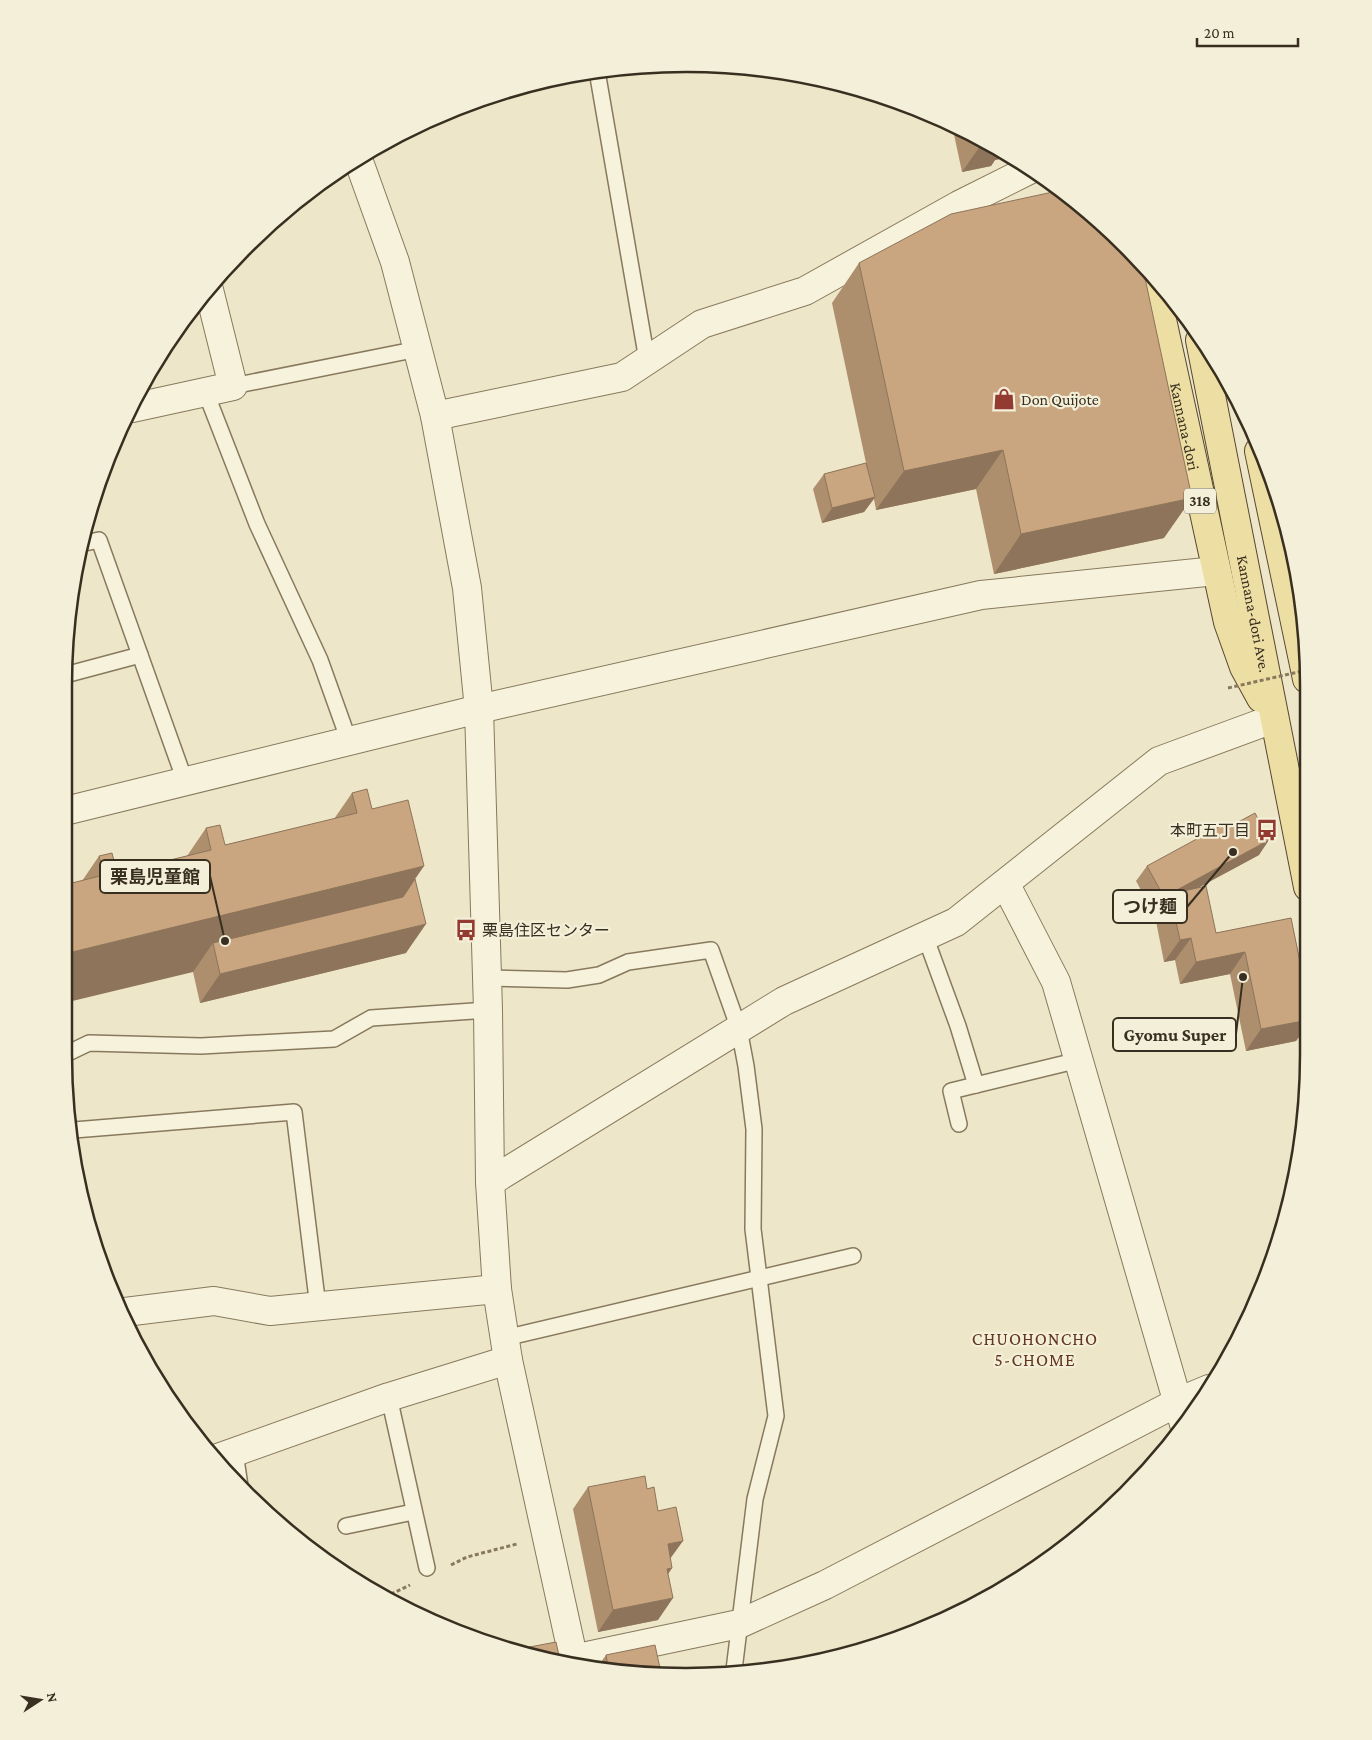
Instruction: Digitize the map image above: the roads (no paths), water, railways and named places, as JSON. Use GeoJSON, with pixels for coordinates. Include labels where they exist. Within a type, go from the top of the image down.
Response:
{"type":"FeatureCollection","features":[{"type":"Feature","properties":{"kind":"main road","name":"Kannana-dori"},"geometry":{"type":"LineString","coordinates":[[1156,292],[1228,622],[1244,667],[1273,719]]}},
{"type":"Feature","properties":{"kind":"main road","name":"Kannana-dori Ave."},"geometry":{"type":"LineString","coordinates":[[1203,357],[1300,849]]}},
{"type":"Feature","properties":{"kind":"main road"},"geometry":{"type":"LineString","coordinates":[[1267,489],[1296,627]]}},
{"type":"Feature","properties":{"kind":"street"},"geometry":{"type":"LineString","coordinates":[[361,166],[395,262],[435,416],[467,588],[480,709],[488,1010],[490,1182],[497,1289],[507,1349],[572,1657]]}},
{"type":"Feature","properties":{"kind":"street"},"geometry":{"type":"LineString","coordinates":[[435,416],[622,377],[702,324],[805,291],[959,205],[1023,173]]}},
{"type":"Feature","properties":{"kind":"street"},"geometry":{"type":"LineString","coordinates":[[141,406],[233,386],[210,299]]}},
{"type":"Feature","properties":{"kind":"street"},"geometry":{"type":"LineString","coordinates":[[73,809],[480,709],[980,596],[1216,571]]}},
{"type":"Feature","properties":{"kind":"street"},"geometry":{"type":"LineString","coordinates":[[490,1182],[784,1001],[956,922],[1006,885],[1159,762],[1273,719]]}},
{"type":"Feature","properties":{"kind":"street"},"geometry":{"type":"LineString","coordinates":[[581,1658],[739,1624],[1181,1413],[1056,982],[1006,885]]}},
{"type":"Feature","properties":{"kind":"street"},"geometry":{"type":"LineString","coordinates":[[130,1311],[214,1301],[270,1311],[497,1289]]}},
{"type":"Feature","properties":{"kind":"street"},"geometry":{"type":"LineString","coordinates":[[226,1455],[388,1397],[507,1349]]}},
{"type":"Feature","properties":{"kind":"lane"},"geometry":{"type":"LineString","coordinates":[[598,79],[647,360]]}},
{"type":"Feature","properties":{"kind":"lane"},"geometry":{"type":"LineString","coordinates":[[233,386],[418,349]]}},
{"type":"Feature","properties":{"kind":"lane"},"geometry":{"type":"LineString","coordinates":[[206,393],[257,524],[320,660],[349,741]]}},
{"type":"Feature","properties":{"kind":"lane"},"geometry":{"type":"LineString","coordinates":[[90,542],[99,540],[185,781]]}},
{"type":"Feature","properties":{"kind":"lane"},"geometry":{"type":"LineString","coordinates":[[73,673],[140,655]]}},
{"type":"Feature","properties":{"kind":"lane"},"geometry":{"type":"LineString","coordinates":[[925,936],[958,1026],[976,1085]]}},
{"type":"Feature","properties":{"kind":"lane"},"geometry":{"type":"LineString","coordinates":[[487,978],[567,980],[599,975],[628,962],[711,950],[739,1029],[754,1129],[753,1229],[776,1416],[755,1499],[735,1665]]}},
{"type":"Feature","properties":{"kind":"lane"},"geometry":{"type":"LineString","coordinates":[[73,1051],[89,1044],[201,1046],[334,1039],[371,1018],[488,1010]]}},
{"type":"Feature","properties":{"kind":"lane"},"geometry":{"type":"LineString","coordinates":[[959,1124],[951,1091],[1079,1060]]}},
{"type":"Feature","properties":{"kind":"lane"},"geometry":{"type":"LineString","coordinates":[[78,1130],[294,1112],[318,1307]]}},
{"type":"Feature","properties":{"kind":"lane"},"geometry":{"type":"LineString","coordinates":[[507,1349],[760,1277],[853,1256]]}},
{"type":"Feature","properties":{"kind":"lane"},"geometry":{"type":"LineString","coordinates":[[388,1397],[427,1568]]}},
{"type":"Feature","properties":{"kind":"lane"},"geometry":{"type":"LineString","coordinates":[[346,1526],[413,1512]]}},
{"type":"Feature","properties":{"kind":"place","name":"Don Quijote"},"geometry":{"type":"Point","coordinates":[1004,399]}},
{"type":"Feature","properties":{"kind":"place","name":"本町五丁目"},"geometry":{"type":"Point","coordinates":[1267,830]}},
{"type":"Feature","properties":{"kind":"place","name":"つけ麺"},"geometry":{"type":"Point","coordinates":[1233,852]}},
{"type":"Feature","properties":{"kind":"place","name":"栗島住区センター"},"geometry":{"type":"Point","coordinates":[466,930]}},
{"type":"Feature","properties":{"kind":"place","name":"栗島児童館"},"geometry":{"type":"Point","coordinates":[225,941]}},
{"type":"Feature","properties":{"kind":"place","name":"Gyomu Super"},"geometry":{"type":"Point","coordinates":[1243,977]}},
{"type":"Feature","properties":{"kind":"district","name":"CHUOHONCHO 5-CHOME"},"geometry":{"type":"Point","coordinates":[1035,1349]}}]}
